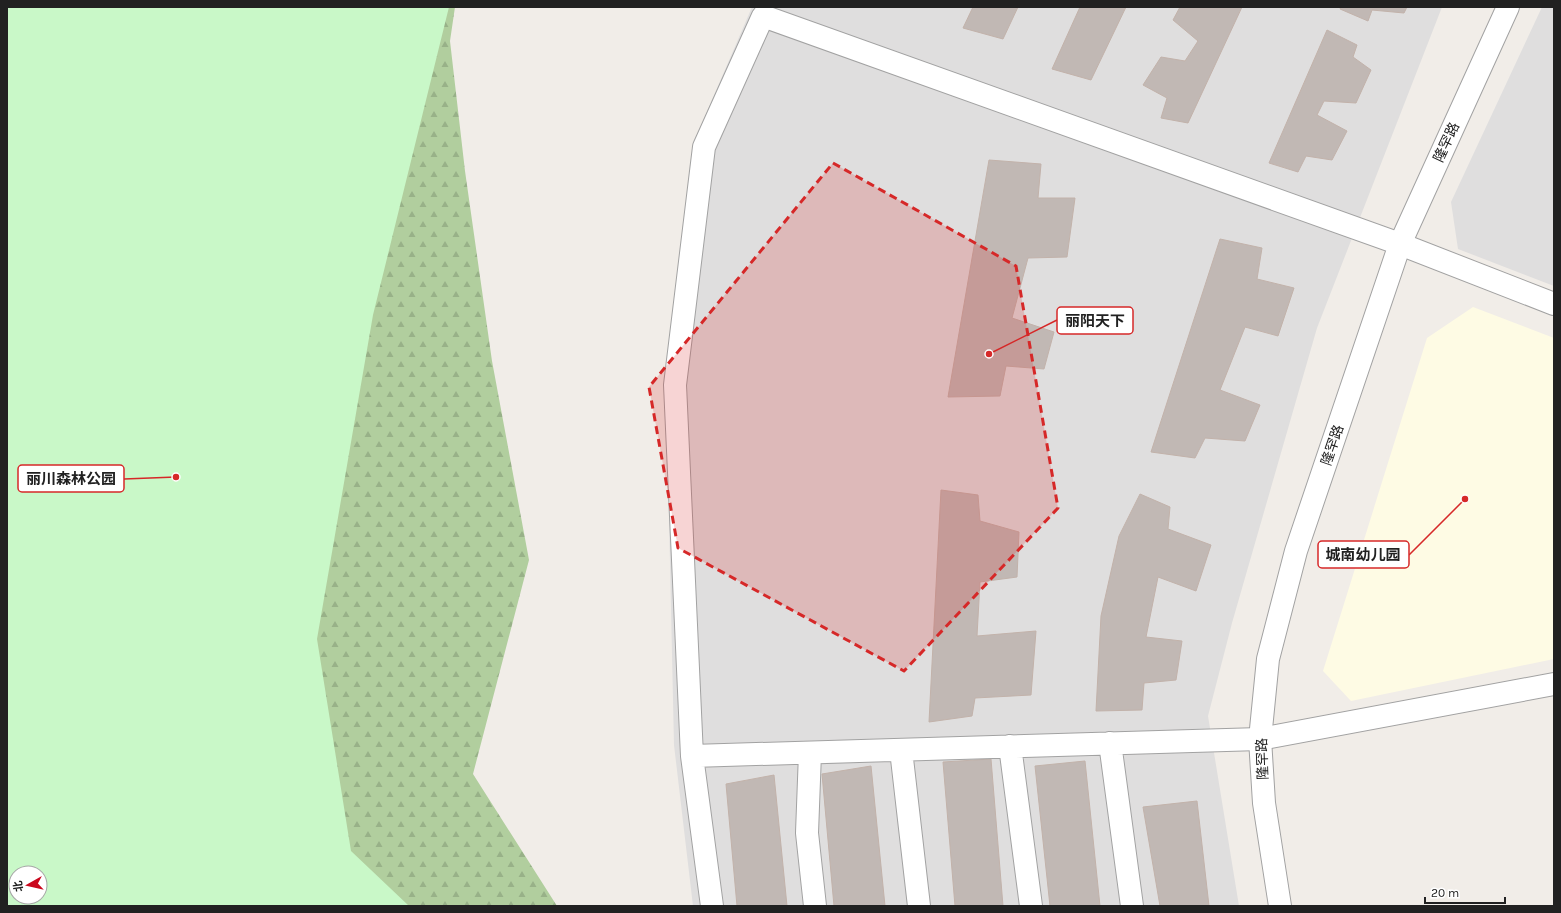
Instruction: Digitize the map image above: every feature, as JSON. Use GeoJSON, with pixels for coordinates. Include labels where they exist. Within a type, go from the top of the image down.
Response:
{"type":"FeatureCollection","features":[{"type":"Feature","properties":{"kind":"street","name":"隆罕路"},"geometry":{"type":"LineString","coordinates":[[1280,906],[1264,803],[1260,739],[1268,659],[1296,551],[1400,244],[1508,7]]}},
{"type":"Feature","properties":{"kind":"street"},"geometry":{"type":"LineString","coordinates":[[712,906],[692,756],[675,385],[704,147],[763,16],[1400,244],[1554,304]]}},
{"type":"Feature","properties":{"kind":"street"},"geometry":{"type":"LineString","coordinates":[[692,756],[1260,739],[1554,684]]}},
{"type":"Feature","properties":{"kind":"street"},"geometry":{"type":"LineString","coordinates":[[1110,743],[1132,906]]}},
{"type":"Feature","properties":{"kind":"street"},"geometry":{"type":"LineString","coordinates":[[1010,746],[1031,906]]}},
{"type":"Feature","properties":{"kind":"street"},"geometry":{"type":"LineString","coordinates":[[901,750],[919,906]]}},
{"type":"Feature","properties":{"kind":"street"},"geometry":{"type":"LineString","coordinates":[[810,753],[807,833],[815,906]]}},
{"type":"Feature","properties":{"kind":"highlighted area"},"geometry":{"type":"Polygon","coordinates":[[[833,163],[1016,266],[1058,508],[904,671],[678,548],[649,387],[833,163]]]}},
{"type":"Feature","properties":{"kind":"shaded area"},"geometry":{"type":"Polygon","coordinates":[[[752,7],[1442,7],[1317,328],[1232,623],[1208,716],[1239,906],[693,906],[674,745],[666,380],[696,137],[752,7]]]}},
{"type":"Feature","properties":{"kind":"shaded area"},"geometry":{"type":"Polygon","coordinates":[[[1542,7],[1554,7],[1554,286],[1458,249],[1451,202],[1542,7]]]}},
{"type":"Feature","properties":{"kind":"shaded area"},"geometry":{"type":"Polygon","coordinates":[[[1473,307],[1554,338],[1554,659],[1351,701],[1323,671],[1427,338],[1473,307]]]}},
{"type":"Feature","properties":{"kind":"green space"},"geometry":{"type":"Polygon","coordinates":[[[7,7],[455,7],[450,41],[465,171],[492,361],[529,560],[473,774],[557,906],[7,906],[7,7]]]}},
{"type":"Feature","properties":{"kind":"green space"},"geometry":{"type":"Polygon","coordinates":[[[7,7],[449,7],[373,315],[317,639],[351,851],[409,906],[7,906],[7,7]]]}},
{"type":"Feature","properties":{"kind":"building"},"geometry":{"type":"Polygon","coordinates":[[[973,7],[1018,7],[1003,39],[963,28],[973,7]]]}},
{"type":"Feature","properties":{"kind":"building"},"geometry":{"type":"Polygon","coordinates":[[[1080,7],[1126,7],[1091,80],[1052,69],[1080,7]]]}},
{"type":"Feature","properties":{"kind":"building"},"geometry":{"type":"Polygon","coordinates":[[[1180,7],[1242,7],[1188,123],[1161,118],[1167,98],[1143,85],[1161,57],[1185,61],[1198,41],[1173,20],[1180,7]]]}},
{"type":"Feature","properties":{"kind":"building"},"geometry":{"type":"Polygon","coordinates":[[[1341,7],[1407,7],[1404,13],[1372,10],[1368,21],[1340,9],[1341,7]]]}},
{"type":"Feature","properties":{"kind":"building"},"geometry":{"type":"Polygon","coordinates":[[[1327,30],[1357,45],[1353,57],[1371,70],[1356,103],[1324,101],[1317,115],[1347,131],[1332,160],[1306,156],[1298,172],[1269,163],[1327,30]]]}},
{"type":"Feature","properties":{"kind":"building"},"geometry":{"type":"Polygon","coordinates":[[[989,160],[1041,164],[1038,198],[1075,198],[1067,257],[1028,258],[1012,318],[1054,332],[1044,369],[1006,366],[1000,396],[948,397],[989,160]]]}},
{"type":"Feature","properties":{"kind":"building"},"geometry":{"type":"Polygon","coordinates":[[[1220,239],[1262,248],[1257,279],[1294,288],[1278,336],[1245,327],[1220,390],[1260,405],[1245,441],[1205,438],[1195,458],[1151,452],[1220,239]]]}},
{"type":"Feature","properties":{"kind":"building"},"geometry":{"type":"Polygon","coordinates":[[[941,490],[978,495],[980,521],[1019,532],[1017,577],[980,582],[977,636],[1036,631],[1031,695],[975,698],[972,716],[929,722],[941,490]]]}},
{"type":"Feature","properties":{"kind":"building"},"geometry":{"type":"Polygon","coordinates":[[[1140,494],[1170,507],[1168,529],[1211,545],[1196,591],[1158,577],[1146,637],[1182,641],[1176,680],[1144,683],[1142,710],[1096,711],[1101,616],[1119,536],[1140,494]]]}},
{"type":"Feature","properties":{"kind":"building"},"geometry":{"type":"Polygon","coordinates":[[[991,759],[1003,906],[955,906],[943,762],[991,759]]]}},
{"type":"Feature","properties":{"kind":"building"},"geometry":{"type":"Polygon","coordinates":[[[1085,761],[1100,906],[1050,906],[1035,766],[1085,761]]]}},
{"type":"Feature","properties":{"kind":"building"},"geometry":{"type":"Polygon","coordinates":[[[871,766],[885,906],[834,906],[822,774],[871,766]]]}},
{"type":"Feature","properties":{"kind":"building"},"geometry":{"type":"Polygon","coordinates":[[[774,775],[787,906],[737,906],[726,784],[774,775]]]}},
{"type":"Feature","properties":{"kind":"building"},"geometry":{"type":"Polygon","coordinates":[[[1197,801],[1209,906],[1160,906],[1143,807],[1197,801]]]}},
{"type":"Feature","properties":{"kind":"place","name":"丽阳天下"},"geometry":{"type":"Point","coordinates":[989,354]}},
{"type":"Feature","properties":{"kind":"place","name":"丽川森林公园"},"geometry":{"type":"Point","coordinates":[176,477]}},
{"type":"Feature","properties":{"kind":"place","name":"城南幼儿园"},"geometry":{"type":"Point","coordinates":[1465,499]}}]}
